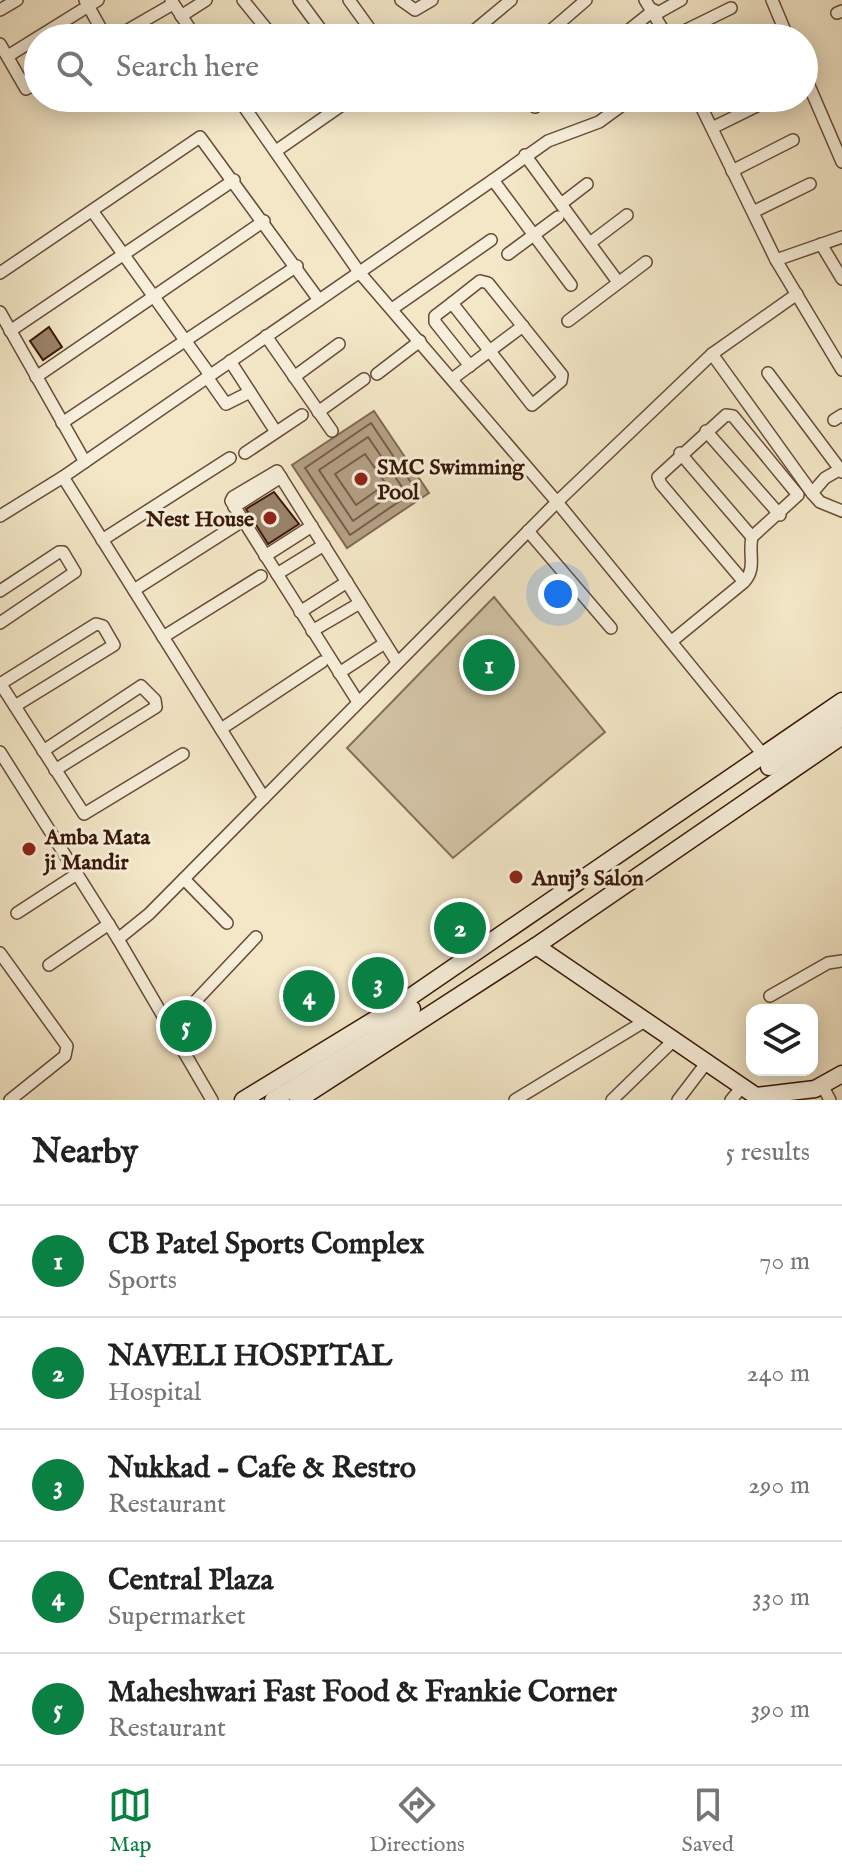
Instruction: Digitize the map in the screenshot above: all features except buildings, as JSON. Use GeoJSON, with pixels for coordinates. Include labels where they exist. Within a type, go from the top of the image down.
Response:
{"type":"FeatureCollection","features":[{"type":"Feature","properties":{"kind":"main road"},"geometry":{"type":"LineString","coordinates":[[243,1100],[397,1006],[765,757],[842,701]]}},
{"type":"Feature","properties":{"kind":"main road"},"geometry":{"type":"LineString","coordinates":[[273,1100],[376,1037],[390,1024],[842,718]]}},
{"type":"Feature","properties":{"kind":"main road"},"geometry":{"type":"LineString","coordinates":[[298,1100],[536,946],[842,736]]}},
{"type":"Feature","properties":{"kind":"main road"},"geometry":{"type":"LineString","coordinates":[[536,946],[707,1062],[747,1096],[819,1094],[842,1074]]}},
{"type":"Feature","properties":{"kind":"main road"},"geometry":{"type":"LineString","coordinates":[[254,1100],[372,1030],[390,1024]]}},
{"type":"Feature","properties":{"kind":"street"},"geometry":{"type":"LineString","coordinates":[[0,10],[17,0]]}},
{"type":"Feature","properties":{"kind":"street"},"geometry":{"type":"LineString","coordinates":[[181,16],[206,0]]}},
{"type":"Feature","properties":{"kind":"street"},"geometry":{"type":"LineString","coordinates":[[243,0],[263,24]]}},
{"type":"Feature","properties":{"kind":"street"},"geometry":{"type":"LineString","coordinates":[[299,0],[317,24]]}},
{"type":"Feature","properties":{"kind":"street"},"geometry":{"type":"LineString","coordinates":[[349,0],[366,24]]}},
{"type":"Feature","properties":{"kind":"street"},"geometry":{"type":"LineString","coordinates":[[401,0],[415,10],[432,0]]}},
{"type":"Feature","properties":{"kind":"street"},"geometry":{"type":"LineString","coordinates":[[482,24],[511,0]]}},
{"type":"Feature","properties":{"kind":"street"},"geometry":{"type":"LineString","coordinates":[[558,24],[586,0]]}},
{"type":"Feature","properties":{"kind":"street"},"geometry":{"type":"LineString","coordinates":[[645,0],[661,24]]}},
{"type":"Feature","properties":{"kind":"street"},"geometry":{"type":"LineString","coordinates":[[638,24],[681,0]]}},
{"type":"Feature","properties":{"kind":"street"},"geometry":{"type":"LineString","coordinates":[[772,0],[782,24]]}},
{"type":"Feature","properties":{"kind":"street"},"geometry":{"type":"LineString","coordinates":[[57,24],[90,2],[100,24]]}},
{"type":"Feature","properties":{"kind":"street"},"geometry":{"type":"LineString","coordinates":[[137,24],[172,2],[186,24]]}},
{"type":"Feature","properties":{"kind":"street"},"geometry":{"type":"LineString","coordinates":[[698,24],[731,8]]}},
{"type":"Feature","properties":{"kind":"street"},"geometry":{"type":"LineString","coordinates":[[0,44],[24,85]]}},
{"type":"Feature","properties":{"kind":"street"},"geometry":{"type":"LineString","coordinates":[[8,56],[24,45]]}},
{"type":"Feature","properties":{"kind":"street"},"geometry":{"type":"LineString","coordinates":[[818,106],[842,162]]}},
{"type":"Feature","properties":{"kind":"street"},"geometry":{"type":"LineString","coordinates":[[248,112],[359,272],[557,502],[765,757]]}},
{"type":"Feature","properties":{"kind":"street"},"geometry":{"type":"LineString","coordinates":[[276,151],[332,112]]}},
{"type":"Feature","properties":{"kind":"street"},"geometry":{"type":"LineString","coordinates":[[0,516],[85,462],[525,155],[548,141],[599,122],[613,112]]}},
{"type":"Feature","properties":{"kind":"street"},"geometry":{"type":"LineString","coordinates":[[704,112],[776,260],[842,370]]}},
{"type":"Feature","properties":{"kind":"street"},"geometry":{"type":"LineString","coordinates":[[712,128],[745,112]]}},
{"type":"Feature","properties":{"kind":"street"},"geometry":{"type":"LineString","coordinates":[[0,273],[200,137],[319,300]]}},
{"type":"Feature","properties":{"kind":"street"},"geometry":{"type":"LineString","coordinates":[[732,171],[793,140]]}},
{"type":"Feature","properties":{"kind":"street"},"geometry":{"type":"LineString","coordinates":[[525,155],[618,282]]}},
{"type":"Feature","properties":{"kind":"street"},"geometry":{"type":"LineString","coordinates":[[10,331],[234,180]]}},
{"type":"Feature","properties":{"kind":"street"},"geometry":{"type":"LineString","coordinates":[[493,180],[571,285]]}},
{"type":"Feature","properties":{"kind":"street"},"geometry":{"type":"LineString","coordinates":[[561,204],[587,184]]}},
{"type":"Feature","properties":{"kind":"street"},"geometry":{"type":"LineString","coordinates":[[753,212],[810,184]]}},
{"type":"Feature","properties":{"kind":"street"},"geometry":{"type":"LineString","coordinates":[[93,212],[155,297],[226,404],[250,392]]}},
{"type":"Feature","properties":{"kind":"street"},"geometry":{"type":"LineString","coordinates":[[590,243],[627,215]]}},
{"type":"Feature","properties":{"kind":"street"},"geometry":{"type":"LineString","coordinates":[[508,254],[558,217]]}},
{"type":"Feature","properties":{"kind":"street"},"geometry":{"type":"LineString","coordinates":[[36,377],[264,221]]}},
{"type":"Feature","properties":{"kind":"street"},"geometry":{"type":"LineString","coordinates":[[776,260],[842,237]]}},
{"type":"Feature","properties":{"kind":"street"},"geometry":{"type":"LineString","coordinates":[[392,309],[491,240]]}},
{"type":"Feature","properties":{"kind":"street"},"geometry":{"type":"LineString","coordinates":[[821,244],[842,279]]}},
{"type":"Feature","properties":{"kind":"street"},"geometry":{"type":"LineString","coordinates":[[568,321],[646,262]]}},
{"type":"Feature","properties":{"kind":"street"},"geometry":{"type":"LineString","coordinates":[[62,423],[297,266]]}},
{"type":"Feature","properties":{"kind":"street"},"geometry":{"type":"LineString","coordinates":[[452,303],[532,405],[561,381],[562,375],[488,283],[474,284],[435,316],[435,322],[470,366]]}},
{"type":"Feature","properties":{"kind":"street"},"geometry":{"type":"LineString","coordinates":[[118,939],[184,879],[557,502],[712,354],[797,294]]}},
{"type":"Feature","properties":{"kind":"street"},"geometry":{"type":"LineString","coordinates":[[0,312],[85,462]]}},
{"type":"Feature","properties":{"kind":"street"},"geometry":{"type":"LineString","coordinates":[[452,379],[523,326]]}},
{"type":"Feature","properties":{"kind":"street"},"geometry":{"type":"LineString","coordinates":[[266,336],[332,431]]}},
{"type":"Feature","properties":{"kind":"street"},"geometry":{"type":"LineString","coordinates":[[377,374],[420,341]]}},
{"type":"Feature","properties":{"kind":"street"},"geometry":{"type":"LineString","coordinates":[[294,377],[339,344]]}},
{"type":"Feature","properties":{"kind":"street"},"geometry":{"type":"LineString","coordinates":[[712,354],[812,493],[820,502],[842,511]]}},
{"type":"Feature","properties":{"kind":"street"},"geometry":{"type":"LineString","coordinates":[[230,361],[276,432]]}},
{"type":"Feature","properties":{"kind":"street"},"geometry":{"type":"LineString","coordinates":[[768,373],[840,471],[825,478],[812,493]]}},
{"type":"Feature","properties":{"kind":"street"},"geometry":{"type":"LineString","coordinates":[[318,412],[364,379]]}},
{"type":"Feature","properties":{"kind":"street"},"geometry":{"type":"LineString","coordinates":[[245,453],[302,415]]}},
{"type":"Feature","properties":{"kind":"street"},"geometry":{"type":"LineString","coordinates":[[744,582],[659,481],[660,474],[680,453],[722,417],[733,416],[797,492],[797,498],[780,515],[752,537]]}},
{"type":"Feature","properties":{"kind":"street"},"geometry":{"type":"LineString","coordinates":[[706,431],[780,515]]}},
{"type":"Feature","properties":{"kind":"street"},"geometry":{"type":"LineString","coordinates":[[672,642],[752,572],[752,537],[680,453]]}},
{"type":"Feature","properties":{"kind":"street"},"geometry":{"type":"LineString","coordinates":[[102,540],[230,458]]}},
{"type":"Feature","properties":{"kind":"street"},"geometry":{"type":"LineString","coordinates":[[358,702],[234,507],[233,497],[272,471],[281,477],[397,662]]}},
{"type":"Feature","properties":{"kind":"street"},"geometry":{"type":"LineString","coordinates":[[63,477],[264,798]]}},
{"type":"Feature","properties":{"kind":"street"},"geometry":{"type":"LineString","coordinates":[[134,590],[236,525]]}},
{"type":"Feature","properties":{"kind":"street"},"geometry":{"type":"LineString","coordinates":[[265,556],[312,526]]}},
{"type":"Feature","properties":{"kind":"street"},"geometry":{"type":"LineString","coordinates":[[528,531],[611,628]]}},
{"type":"Feature","properties":{"kind":"street"},"geometry":{"type":"LineString","coordinates":[[277,574],[324,545]]}},
{"type":"Feature","properties":{"kind":"street"},"geometry":{"type":"LineString","coordinates":[[0,591],[59,552],[63,552],[75,572],[0,623]]}},
{"type":"Feature","properties":{"kind":"street"},"geometry":{"type":"LineString","coordinates":[[163,637],[261,576]]}},
{"type":"Feature","properties":{"kind":"street"},"geometry":{"type":"LineString","coordinates":[[300,612],[347,582]]}},
{"type":"Feature","properties":{"kind":"street"},"geometry":{"type":"LineString","coordinates":[[312,631],[360,603]]}},
{"type":"Feature","properties":{"kind":"street"},"geometry":{"type":"LineString","coordinates":[[15,706],[114,645],[103,626],[96,624],[1,689],[84,814],[183,754]]}},
{"type":"Feature","properties":{"kind":"street"},"geometry":{"type":"LineString","coordinates":[[339,673],[385,643]]}},
{"type":"Feature","properties":{"kind":"street"},"geometry":{"type":"LineString","coordinates":[[221,729],[322,662]]}},
{"type":"Feature","properties":{"kind":"street"},"geometry":{"type":"LineString","coordinates":[[43,751],[141,686],[148,689],[155,700],[156,707],[55,770]]}},
{"type":"Feature","properties":{"kind":"street"},"geometry":{"type":"LineString","coordinates":[[0,752],[109,924],[212,1100]]}},
{"type":"Feature","properties":{"kind":"street"},"geometry":{"type":"LineString","coordinates":[[17,913],[77,874]]}},
{"type":"Feature","properties":{"kind":"street"},"geometry":{"type":"LineString","coordinates":[[184,879],[227,923]]}},
{"type":"Feature","properties":{"kind":"street"},"geometry":{"type":"LineString","coordinates":[[49,965],[109,924]]}},
{"type":"Feature","properties":{"kind":"street"},"geometry":{"type":"LineString","coordinates":[[170,1028],[256,937]]}},
{"type":"Feature","properties":{"kind":"street"},"geometry":{"type":"LineString","coordinates":[[0,953],[67,1046],[65,1056],[10,1100]]}},
{"type":"Feature","properties":{"kind":"street"},"geometry":{"type":"LineString","coordinates":[[770,996],[828,963],[842,961]]}},
{"type":"Feature","properties":{"kind":"street"},"geometry":{"type":"LineString","coordinates":[[515,1100],[645,1021]]}},
{"type":"Feature","properties":{"kind":"street"},"geometry":{"type":"LineString","coordinates":[[612,1100],[674,1040]]}},
{"type":"Feature","properties":{"kind":"street"},"geometry":{"type":"LineString","coordinates":[[678,1100],[707,1062]]}},
{"type":"Feature","properties":{"kind":"shaded area"},"geometry":{"type":"Polygon","coordinates":[[[494,597],[605,732],[453,858],[347,748],[494,597]]]}},
{"type":"Feature","properties":{"kind":"water","name":"SMC Swimming Pool"},"geometry":{"type":"Polygon","coordinates":[[[374,411],[429,493],[347,548],[292,465],[374,411]]]}},
{"type":"Feature","properties":{"kind":"place","name":"SMC Swimming Pool"},"geometry":{"type":"Point","coordinates":[361,479]}},
{"type":"Feature","properties":{"kind":"place","name":"Nest House"},"geometry":{"type":"Point","coordinates":[270,518]}},
{"type":"Feature","properties":{"kind":"place","name":"CB Patel Sports Complex"},"geometry":{"type":"Point","coordinates":[489,665]}},
{"type":"Feature","properties":{"kind":"place","name":"Amba Mata ji Mandir"},"geometry":{"type":"Point","coordinates":[29,849]}},
{"type":"Feature","properties":{"kind":"place","name":"Anuj's Salon"},"geometry":{"type":"Point","coordinates":[516,877]}},
{"type":"Feature","properties":{"kind":"place","name":"NAVELI HOSPITAL"},"geometry":{"type":"Point","coordinates":[460,928]}},
{"type":"Feature","properties":{"kind":"place","name":"Nukkad - Cafe & Restro"},"geometry":{"type":"Point","coordinates":[378,983]}},
{"type":"Feature","properties":{"kind":"place","name":"Central Plaza"},"geometry":{"type":"Point","coordinates":[309,996]}},
{"type":"Feature","properties":{"kind":"place","name":"Maheshwari Fast Food & Frankie Corner"},"geometry":{"type":"Point","coordinates":[186,1026]}}]}
